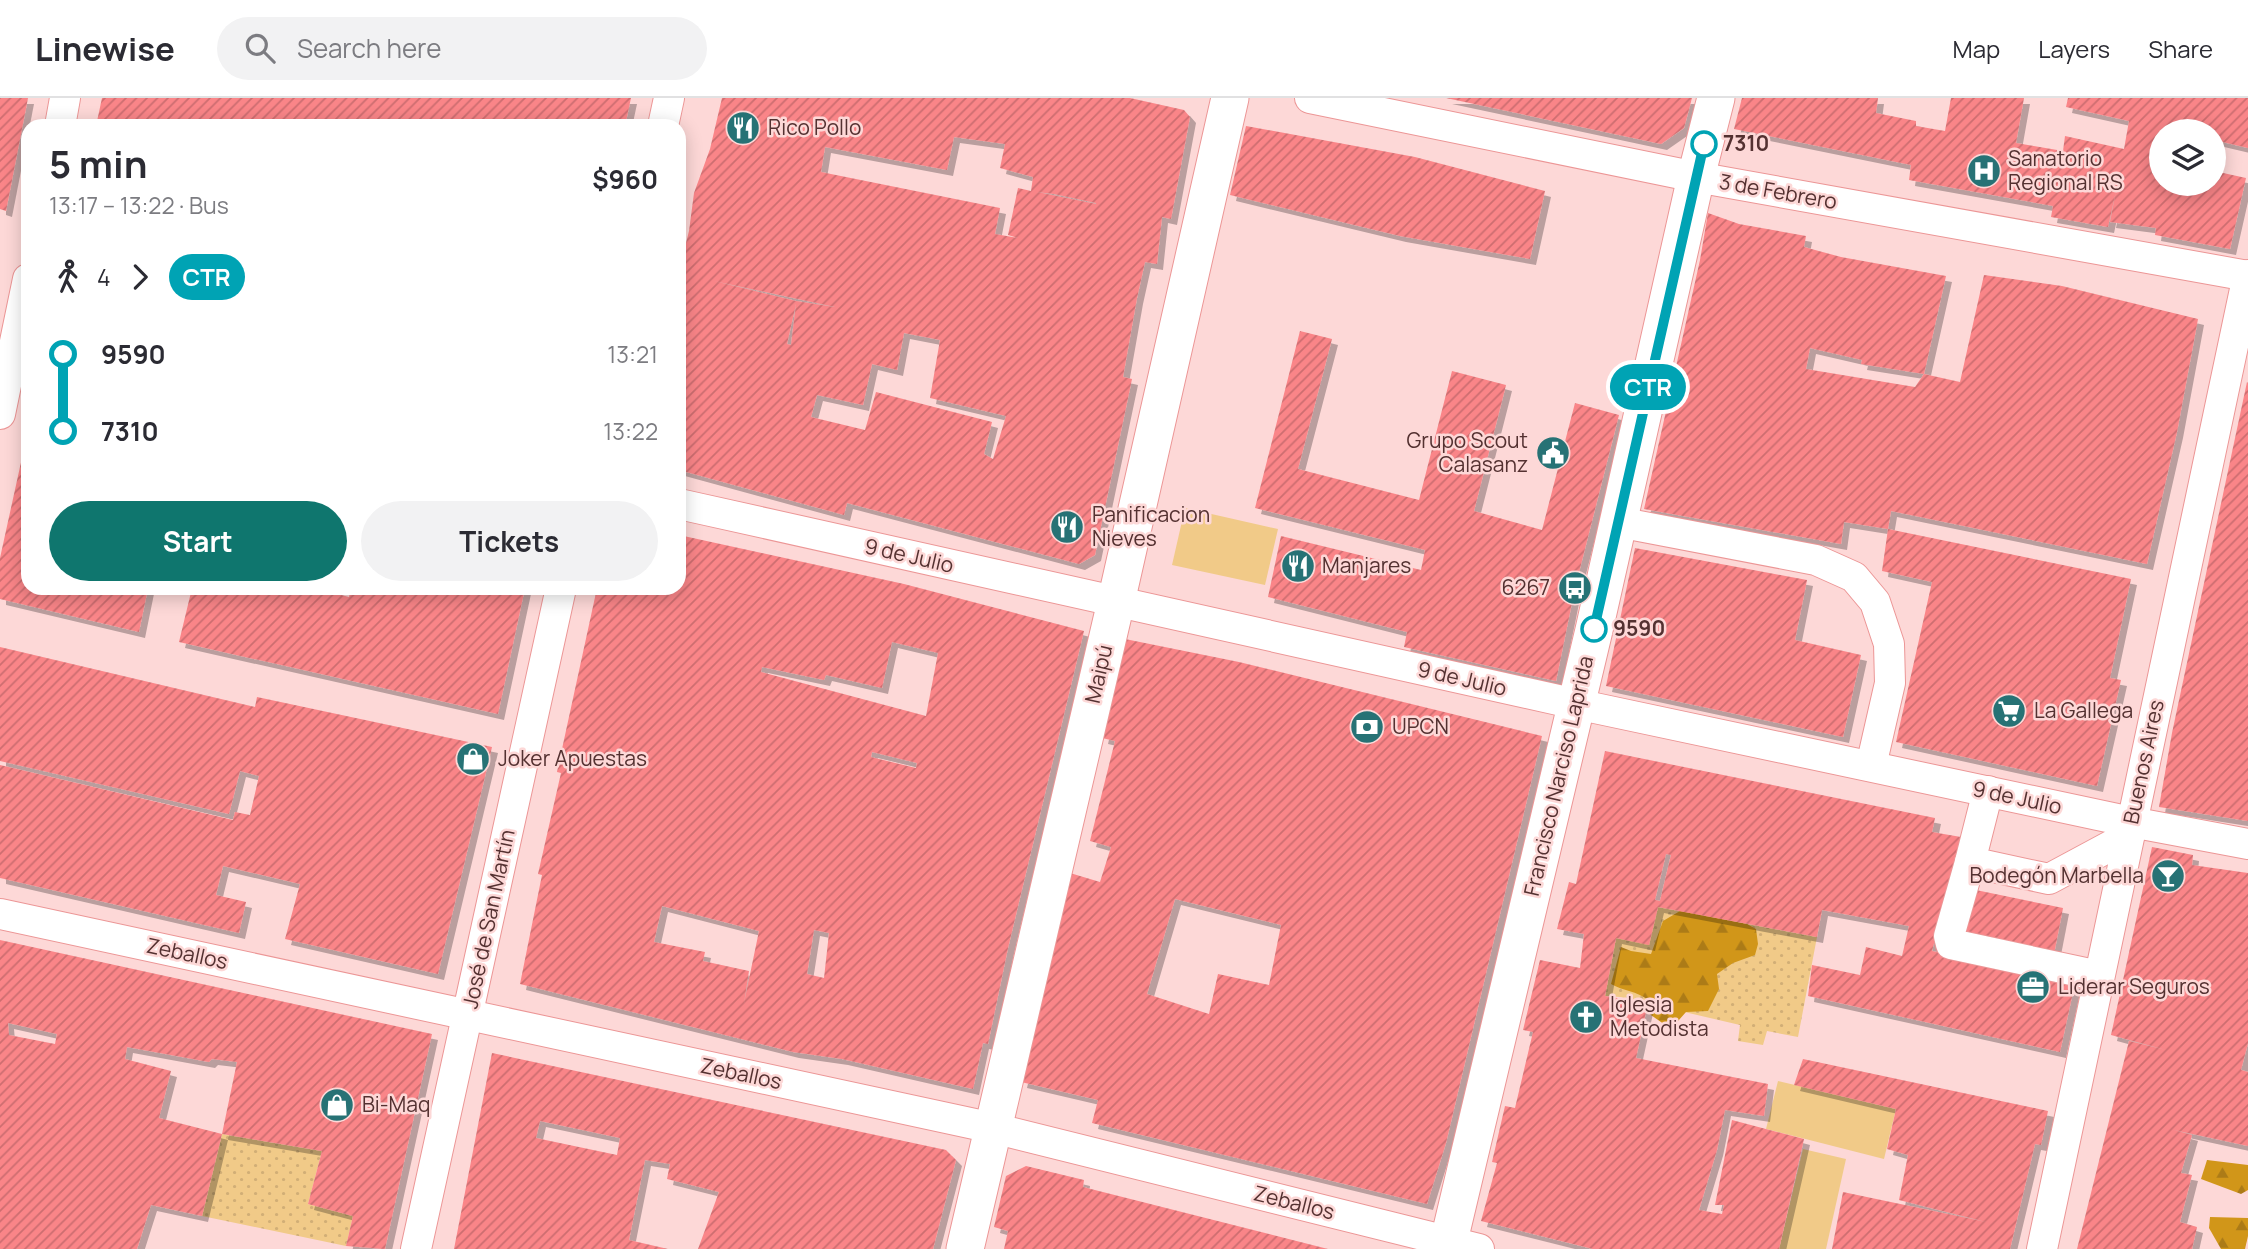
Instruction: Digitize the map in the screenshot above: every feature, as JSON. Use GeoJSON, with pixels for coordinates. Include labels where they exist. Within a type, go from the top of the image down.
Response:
{"type":"FeatureCollection","features":[{"type":"Feature","properties":{"kind":"main road","name":"Maipú"},"geometry":{"type":"LineString","coordinates":[[965,1249],[1230,98]]}},
{"type":"Feature","properties":{"kind":"main road","name":"Francisco Narciso Laprida"},"geometry":{"type":"LineString","coordinates":[[1458,1246],[1576,704],[1716,98]]}},
{"type":"Feature","properties":{"kind":"street"},"geometry":{"type":"LineString","coordinates":[[61,119],[65,98]]}},
{"type":"Feature","properties":{"kind":"street"},"geometry":{"type":"LineString","coordinates":[[664,119],[669,98]]}},
{"type":"Feature","properties":{"kind":"street","name":"3 de Febrero"},"geometry":{"type":"LineString","coordinates":[[1310,98],[1696,177],[2248,276]]}},
{"type":"Feature","properties":{"kind":"street","name":"Buenos Aires"},"geometry":{"type":"LineString","coordinates":[[2042,1249],[2248,276]]}},
{"type":"Feature","properties":{"kind":"street"},"geometry":{"type":"LineString","coordinates":[[0,414],[21,315]]}},
{"type":"Feature","properties":{"kind":"street","name":"9 de Julio"},"geometry":{"type":"LineString","coordinates":[[686,507],[1576,704],[1988,791],[2130,829],[2248,844]]}},
{"type":"Feature","properties":{"kind":"street"},"geometry":{"type":"LineString","coordinates":[[1618,522],[1816,560],[1854,577],[1875,602],[1889,643],[1890,683],[1871,766]]}},
{"type":"Feature","properties":{"kind":"street","name":"José de San Martín"},"geometry":{"type":"LineString","coordinates":[[416,1249],[559,595]]}},
{"type":"Feature","properties":{"kind":"street"},"geometry":{"type":"LineString","coordinates":[[1988,791],[1949,936],[1951,944],[2099,976]]}},
{"type":"Feature","properties":{"kind":"street"},"geometry":{"type":"LineString","coordinates":[[1970,862],[2049,879],[2130,829]]}},
{"type":"Feature","properties":{"kind":"street","name":"Zeballos"},"geometry":{"type":"LineString","coordinates":[[0,914],[993,1128],[1458,1246]]}},
{"type":"Feature","properties":{"kind":"shaded area"},"geometry":{"type":"Polygon","coordinates":[[[1185,508],[1278,529],[1265,585],[1172,565],[1185,508]]]}},
{"type":"Feature","properties":{"kind":"shaded area"},"geometry":{"type":"Polygon","coordinates":[[[1658,907],[1817,937],[1798,1037],[1767,1031],[1763,1045],[1738,1041],[1740,1025],[1620,997],[1605,996],[1616,938],[1649,944],[1658,907]]]}},
{"type":"Feature","properties":{"kind":"shaded area"},"geometry":{"type":"Polygon","coordinates":[[[1778,1081],[1896,1109],[1884,1159],[1766,1129],[1778,1081]]]}},
{"type":"Feature","properties":{"kind":"shaded area"},"geometry":{"type":"Polygon","coordinates":[[[222,1134],[322,1151],[308,1204],[353,1216],[346,1246],[202,1216],[222,1134]]]}},
{"type":"Feature","properties":{"kind":"shaded area"},"geometry":{"type":"Polygon","coordinates":[[[1803,1149],[1846,1159],[1826,1249],[1779,1249],[1803,1149]]]}},
{"type":"Feature","properties":{"kind":"green space"},"geometry":{"type":"Polygon","coordinates":[[[1680,911],[1747,924],[1756,929],[1758,944],[1755,955],[1733,963],[1717,974],[1719,989],[1708,1011],[1686,1012],[1671,1029],[1648,1013],[1648,1000],[1611,984],[1621,947],[1651,954],[1663,921],[1680,911]]]}},
{"type":"Feature","properties":{"kind":"green space"},"geometry":{"type":"Polygon","coordinates":[[[2207,1160],[2248,1165],[2248,1190],[2241,1194],[2201,1179],[2207,1160]]]}},
{"type":"Feature","properties":{"kind":"green space"},"geometry":{"type":"Polygon","coordinates":[[[2210,1217],[2248,1218],[2245,1249],[2221,1249],[2209,1228],[2210,1217]]]}},
{"type":"Feature","properties":{"kind":"building"},"geometry":{"type":"Polygon","coordinates":[[[0,98],[28,98],[24,119],[21,119],[21,134],[6,211],[0,209],[0,98]]]}},
{"type":"Feature","properties":{"kind":"building"},"geometry":{"type":"Polygon","coordinates":[[[102,98],[631,98],[626,119],[98,119],[102,98]]]}},
{"type":"Feature","properties":{"kind":"building"},"geometry":{"type":"Polygon","coordinates":[[[722,98],[1130,98],[1184,110],[1190,117],[1171,219],[1162,217],[1157,264],[1145,262],[1137,298],[1123,377],[1132,379],[1095,555],[1079,564],[847,503],[844,515],[686,472],[686,243],[694,193],[710,149],[722,98]],[[954,137],[947,170],[825,147],[821,172],[1000,208],[995,234],[1018,238],[1008,235],[1018,188],[1031,191],[1033,177],[1000,168],[1005,144],[954,137]],[[1037,192],[1096,204],[1054,194],[1037,192]],[[714,281],[796,301],[835,307],[714,281]],[[796,304],[787,344],[791,345],[796,304]],[[904,333],[897,370],[872,364],[863,405],[817,395],[811,417],[865,430],[876,392],[992,422],[984,454],[993,459],[1006,416],[930,398],[940,340],[904,333]]]}},
{"type":"Feature","properties":{"kind":"building"},"geometry":{"type":"Polygon","coordinates":[[[1446,98],[1692,98],[1684,128],[1661,144],[1446,98]]]}},
{"type":"Feature","properties":{"kind":"building"},"geometry":{"type":"Polygon","coordinates":[[[1742,98],[1878,98],[1876,113],[1916,121],[1916,126],[1945,131],[1951,98],[2024,98],[2016,143],[2063,151],[2065,136],[2124,149],[2129,121],[2066,107],[2068,98],[2248,98],[2248,148],[2226,143],[2226,119],[2149,119],[2149,196],[2226,196],[2226,174],[2246,178],[2230,249],[2155,235],[2156,228],[2110,222],[2116,191],[2108,227],[2051,217],[2053,206],[1909,180],[1911,165],[1734,129],[1742,98]]]}},
{"type":"Feature","properties":{"kind":"building"},"geometry":{"type":"Polygon","coordinates":[[[1246,126],[1415,157],[1545,191],[1530,259],[1400,236],[1230,195],[1246,126]]]}},
{"type":"Feature","properties":{"kind":"building"},"geometry":{"type":"Polygon","coordinates":[[[1708,213],[1739,224],[1806,236],[1804,247],[1841,257],[1946,276],[1924,374],[1960,382],[1984,275],[2062,286],[2198,319],[2177,432],[2147,564],[1891,511],[1888,529],[1844,522],[1841,544],[1644,509],[1700,260],[1708,213]],[[1810,348],[1806,369],[1915,387],[1924,374],[1861,364],[1862,360],[1810,348]]]}},
{"type":"Feature","properties":{"kind":"building"},"geometry":{"type":"Polygon","coordinates":[[[1300,331],[1332,339],[1298,469],[1419,500],[1452,371],[1506,385],[1474,511],[1542,530],[1575,403],[1619,415],[1575,588],[1556,681],[1404,647],[1407,632],[1268,597],[1281,536],[1421,570],[1425,550],[1255,508],[1300,331]]]}},
{"type":"Feature","properties":{"kind":"building"},"geometry":{"type":"Polygon","coordinates":[[[2247,382],[2248,821],[2159,807],[2172,733],[2247,382]]]}},
{"type":"Feature","properties":{"kind":"building"},"geometry":{"type":"Polygon","coordinates":[[[21,462],[21,595],[147,595],[139,632],[0,599],[0,558],[21,462]]]}},
{"type":"Feature","properties":{"kind":"building","name":"La Gallega"},"geometry":{"type":"Polygon","coordinates":[[[1888,529],[2131,579],[2110,678],[2121,680],[2097,786],[1896,742],[1932,582],[1882,571],[1888,529]]]}},
{"type":"Feature","properties":{"kind":"building"},"geometry":{"type":"Polygon","coordinates":[[[686,537],[904,584],[1084,631],[1008,948],[988,1044],[983,1043],[973,1089],[842,1059],[793,1052],[520,984],[542,875],[538,874],[561,773],[557,772],[595,595],[686,595],[686,537]],[[892,642],[882,688],[826,675],[824,680],[762,667],[761,672],[926,716],[938,653],[892,642]],[[872,752],[871,757],[916,768],[917,763],[872,752]],[[662,906],[654,942],[705,952],[703,961],[749,971],[744,1003],[759,931],[662,906]],[[814,930],[807,974],[824,978],[829,933],[814,930]]]}},
{"type":"Feature","properties":{"kind":"building"},"geometry":{"type":"Polygon","coordinates":[[[1635,548],[1807,580],[1795,640],[1861,655],[1843,737],[1606,686],[1635,548]]]}},
{"type":"Feature","properties":{"kind":"building"},"geometry":{"type":"Polygon","coordinates":[[[190,595],[524,595],[498,714],[179,642],[190,595]]]}},
{"type":"Feature","properties":{"kind":"building"},"geometry":{"type":"Polygon","coordinates":[[[1125,639],[1239,662],[1542,736],[1446,1143],[1427,1204],[1092,1123],[1098,1100],[1021,1082],[1070,873],[1100,882],[1111,847],[1090,841],[1115,741],[1102,738],[1125,639]],[[1175,899],[1147,994],[1209,1014],[1218,974],[1269,985],[1281,925],[1175,899]]]}},
{"type":"Feature","properties":{"kind":"building"},"geometry":{"type":"Polygon","coordinates":[[[0,647],[255,707],[257,697],[492,747],[438,974],[285,939],[300,884],[223,866],[216,895],[246,902],[239,933],[0,878],[0,765],[233,820],[235,812],[250,815],[259,776],[240,771],[229,814],[0,761],[0,647]]]}},
{"type":"Feature","properties":{"kind":"building"},"geometry":{"type":"Polygon","coordinates":[[[1605,751],[1935,818],[1932,832],[1961,837],[1932,951],[2075,983],[2060,1052],[1808,996],[1812,965],[1860,975],[1866,947],[1902,956],[1909,926],[1822,910],[1817,937],[1658,907],[1649,945],[1616,938],[1605,996],[1648,1003],[1636,1058],[1768,1084],[1764,1116],[1725,1110],[1717,1150],[1699,1210],[1722,1214],[1724,1205],[1715,1205],[1732,1120],[1804,1139],[1779,1249],[1593,1249],[1481,1221],[1497,1163],[1492,1162],[1505,1106],[1515,1108],[1533,1032],[1523,1030],[1540,960],[1580,968],[1584,934],[1557,929],[1569,882],[1576,884],[1605,751]],[[1666,854],[1655,900],[1660,901],[1671,855],[1666,854]]]}},
{"type":"Feature","properties":{"kind":"building"},"geometry":{"type":"Polygon","coordinates":[[[2152,847],[2193,855],[2192,865],[2248,873],[2248,1043],[2241,1070],[2248,1072],[2248,1146],[2174,1130],[2192,1135],[2181,1173],[2192,1175],[2180,1222],[2197,1227],[2192,1249],[2077,1249],[2129,1041],[2166,1050],[2111,1035],[2152,847]]]}},
{"type":"Feature","properties":{"kind":"building"},"geometry":{"type":"Polygon","coordinates":[[[1971,889],[2063,908],[2054,954],[1960,931],[1971,889]]]}},
{"type":"Feature","properties":{"kind":"building"},"geometry":{"type":"Polygon","coordinates":[[[0,940],[432,1034],[385,1249],[346,1246],[353,1216],[308,1204],[322,1151],[222,1134],[202,1216],[151,1205],[137,1249],[0,1249],[0,940]],[[8,1023],[9,1035],[55,1044],[57,1034],[8,1023]],[[127,1047],[125,1059],[171,1071],[159,1118],[222,1134],[237,1062],[212,1059],[209,1062],[127,1047]]]}},
{"type":"Feature","properties":{"kind":"building"},"geometry":{"type":"Polygon","coordinates":[[[492,1053],[946,1150],[956,1160],[933,1249],[698,1249],[719,1192],[667,1179],[670,1164],[645,1160],[629,1240],[668,1249],[454,1249],[492,1053]],[[540,1121],[536,1138],[617,1155],[620,1138],[540,1121]]]}},
{"type":"Feature","properties":{"kind":"building"},"geometry":{"type":"Polygon","coordinates":[[[1803,1059],[2048,1111],[2041,1145],[2035,1144],[2010,1249],[1832,1249],[1843,1192],[1986,1222],[1899,1200],[1908,1155],[1887,1149],[1896,1109],[1794,1085],[1803,1059]]]}},
{"type":"Feature","properties":{"kind":"building"},"geometry":{"type":"Polygon","coordinates":[[[1026,1166],[1084,1180],[1083,1187],[1328,1249],[1004,1249],[1008,1231],[994,1227],[1006,1176],[1026,1166]]]}},
{"type":"Feature","properties":{"kind":"bus line","name":"CTR"},"geometry":{"type":"LineString","coordinates":[[1594,629],[1704,144]]}},
{"type":"Feature","properties":{"kind":"place","name":"Rico Pollo"},"geometry":{"type":"Point","coordinates":[743,128]}},
{"type":"Feature","properties":{"kind":"place","name":"7310"},"geometry":{"type":"Point","coordinates":[1704,144]}},
{"type":"Feature","properties":{"kind":"place","name":"Sanatorio Regional RS"},"geometry":{"type":"Point","coordinates":[1984,171]}},
{"type":"Feature","properties":{"kind":"place","name":"Grupo Scout Calasanz"},"geometry":{"type":"Point","coordinates":[1553,453]}},
{"type":"Feature","properties":{"kind":"place","name":"Panificacion Nieves"},"geometry":{"type":"Point","coordinates":[1067,527]}},
{"type":"Feature","properties":{"kind":"place","name":"Manjares"},"geometry":{"type":"Point","coordinates":[1298,566]}},
{"type":"Feature","properties":{"kind":"place","name":"6267"},"geometry":{"type":"Point","coordinates":[1575,588]}},
{"type":"Feature","properties":{"kind":"place","name":"9590"},"geometry":{"type":"Point","coordinates":[1594,629]}},
{"type":"Feature","properties":{"kind":"place","name":"La Gallega"},"geometry":{"type":"Point","coordinates":[2009,711]}},
{"type":"Feature","properties":{"kind":"place","name":"UPCN"},"geometry":{"type":"Point","coordinates":[1367,727]}},
{"type":"Feature","properties":{"kind":"place","name":"Joker Apuestas"},"geometry":{"type":"Point","coordinates":[473,759]}},
{"type":"Feature","properties":{"kind":"place","name":"Bodegón Marbella"},"geometry":{"type":"Point","coordinates":[2168,876]}},
{"type":"Feature","properties":{"kind":"place","name":"Liderar Seguros"},"geometry":{"type":"Point","coordinates":[2033,987]}},
{"type":"Feature","properties":{"kind":"place","name":"Iglesia Metodista"},"geometry":{"type":"Point","coordinates":[1586,1017]}},
{"type":"Feature","properties":{"kind":"place","name":"Bi-Maq"},"geometry":{"type":"Point","coordinates":[337,1105]}}]}
